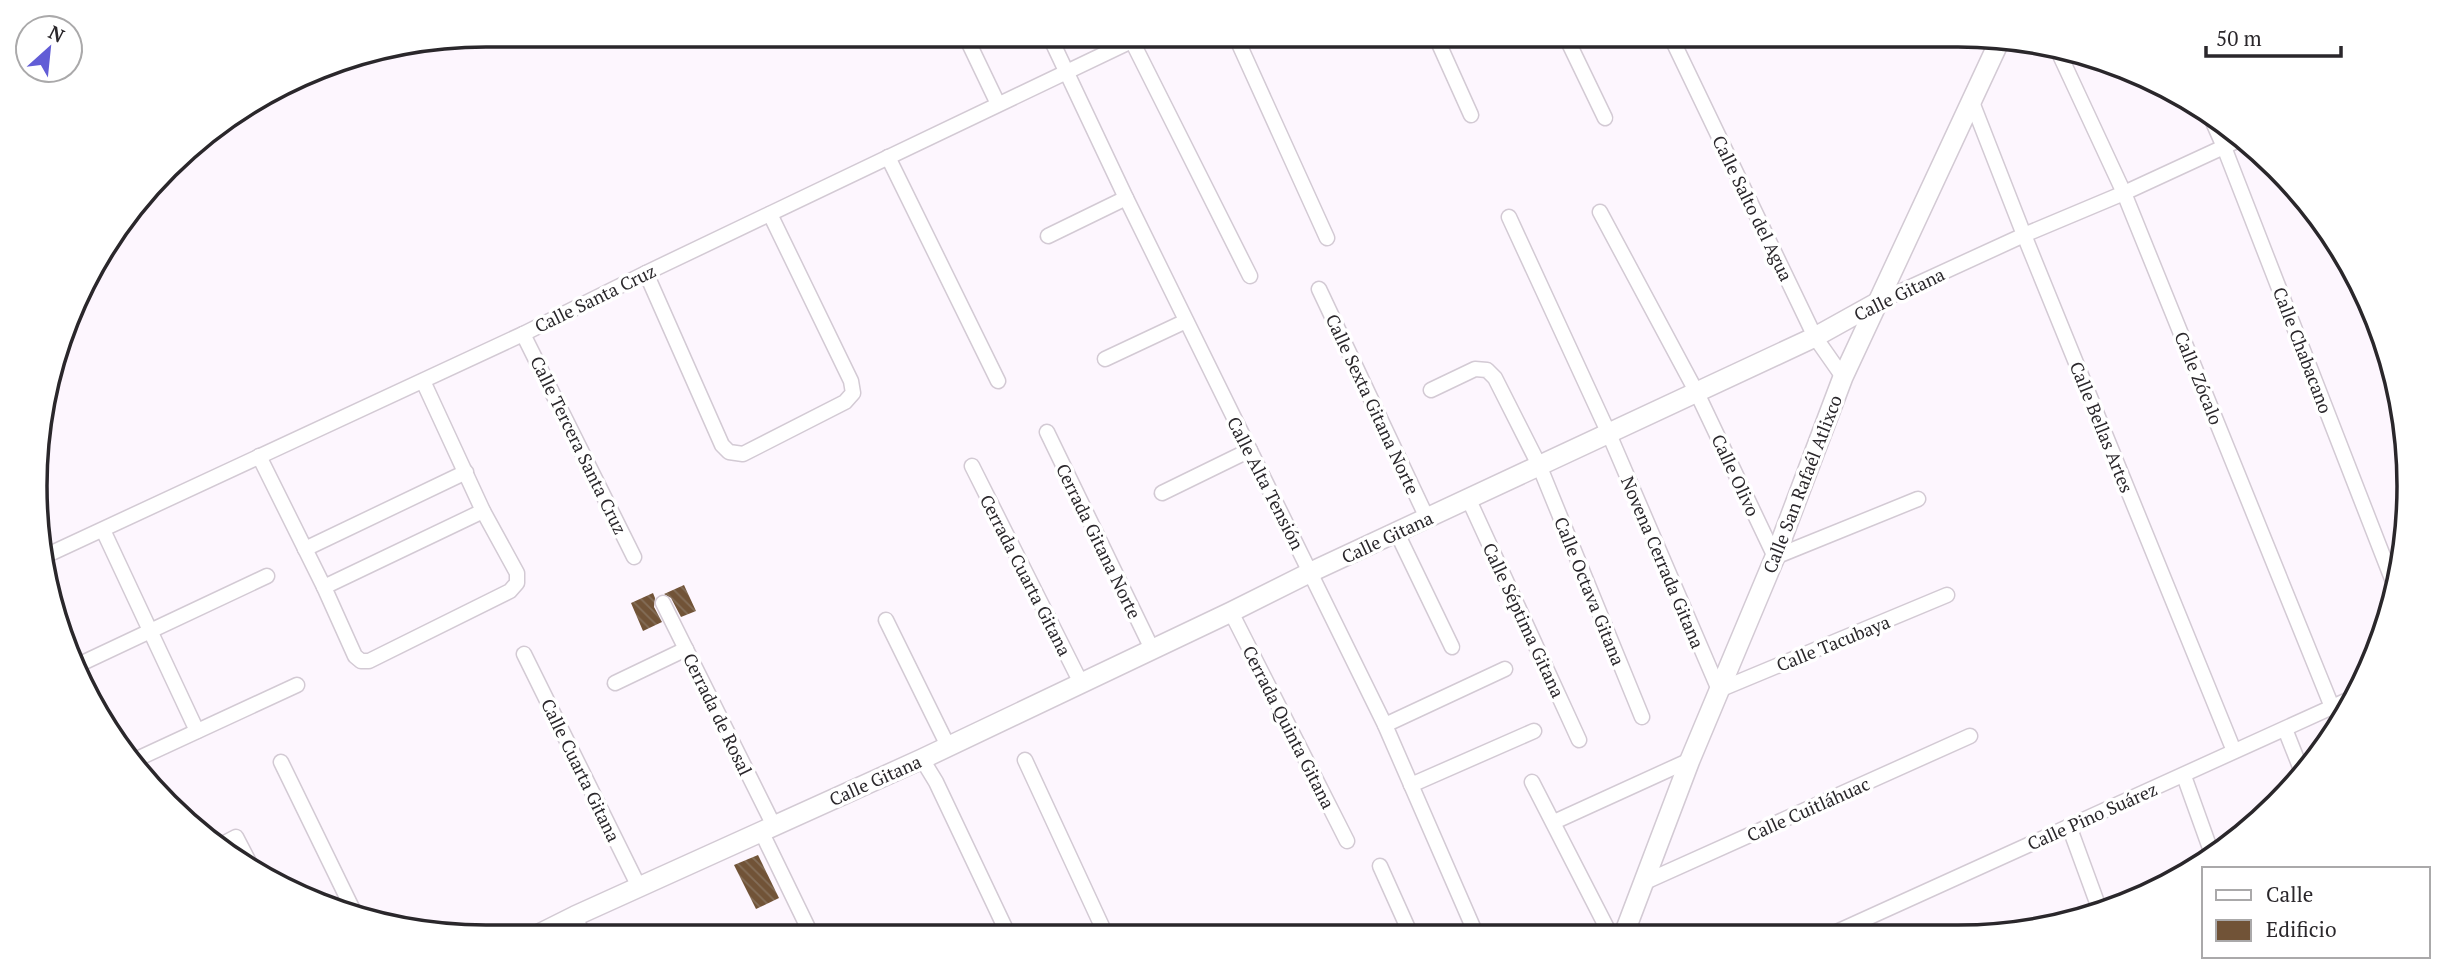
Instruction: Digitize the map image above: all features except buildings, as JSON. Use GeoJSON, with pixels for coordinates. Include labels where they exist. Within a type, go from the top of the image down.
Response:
{"type":"FeatureCollection","features":[{"type":"Feature","properties":{"kind":"street"},"geometry":{"type":"LineString","coordinates":[[971,47],[998,104]]}},
{"type":"Feature","properties":{"kind":"street","name":"Calle Alta Tensión"},"geometry":{"type":"LineString","coordinates":[[1054,47],[1385,725],[1472,925]]}},
{"type":"Feature","properties":{"kind":"street","name":"Calle Santa Cruz"},"geometry":{"type":"LineString","coordinates":[[53,553],[523,334],[646,272],[1119,47]]}},
{"type":"Feature","properties":{"kind":"street"},"geometry":{"type":"LineString","coordinates":[[1142,47],[1250,276]]}},
{"type":"Feature","properties":{"kind":"street"},"geometry":{"type":"LineString","coordinates":[[1240,47],[1327,237]]}},
{"type":"Feature","properties":{"kind":"street"},"geometry":{"type":"LineString","coordinates":[[1440,47],[1471,115]]}},
{"type":"Feature","properties":{"kind":"street"},"geometry":{"type":"LineString","coordinates":[[1571,47],[1605,118]]}},
{"type":"Feature","properties":{"kind":"street","name":"Calle Salto del Agua"},"geometry":{"type":"LineString","coordinates":[[1676,47],[1815,337],[1843,377]]}},
{"type":"Feature","properties":{"kind":"street","name":"Calle San Rafaél Atlixco"},"geometry":{"type":"LineString","coordinates":[[1628,925],[1690,760],[1775,557],[1843,377],[1996,49]]}},
{"type":"Feature","properties":{"kind":"street","name":"Calle Zócalo"},"geometry":{"type":"LineString","coordinates":[[2062,60],[2124,193],[2332,707]]}},
{"type":"Feature","properties":{"kind":"street","name":"Calle Bellas Artes"},"geometry":{"type":"LineString","coordinates":[[1972,102],[2234,751]]}},
{"type":"Feature","properties":{"kind":"street","name":"Calle Chabacano"},"geometry":{"type":"LineString","coordinates":[[2218,133],[2388,570]]}},
{"type":"Feature","properties":{"kind":"street","name":"Calle Gitana"},"geometry":{"type":"LineString","coordinates":[[557,925],[922,759],[1311,572],[1815,337],[1878,302],[2232,143]]}},
{"type":"Feature","properties":{"kind":"street"},"geometry":{"type":"LineString","coordinates":[[888,157],[998,380]]}},
{"type":"Feature","properties":{"kind":"street"},"geometry":{"type":"LineString","coordinates":[[1048,236],[1126,198]]}},
{"type":"Feature","properties":{"kind":"street","name":"Calle Olivo"},"geometry":{"type":"LineString","coordinates":[[1600,212],[1697,393],[1775,557]]}},
{"type":"Feature","properties":{"kind":"street"},"geometry":{"type":"LineString","coordinates":[[646,272],[722,444],[729,453],[743,454],[845,402],[853,393],[850,381],[770,214]]}},
{"type":"Feature","properties":{"kind":"street","name":"Novena Cerrada Gitana"},"geometry":{"type":"LineString","coordinates":[[1509,216],[1609,434],[1719,690]]}},
{"type":"Feature","properties":{"kind":"street","name":"Calle Sexta Gitana Norte"},"geometry":{"type":"LineString","coordinates":[[1319,289],[1427,518]]}},
{"type":"Feature","properties":{"kind":"street"},"geometry":{"type":"LineString","coordinates":[[1105,359],[1186,321]]}},
{"type":"Feature","properties":{"kind":"street","name":"Calle Tercera Santa Cruz"},"geometry":{"type":"LineString","coordinates":[[523,334],[634,557]]}},
{"type":"Feature","properties":{"kind":"street","name":"Calle Octava Gitana"},"geometry":{"type":"LineString","coordinates":[[1431,390],[1475,369],[1487,370],[1495,378],[1539,465],[1642,717]]}},
{"type":"Feature","properties":{"kind":"street"},"geometry":{"type":"LineString","coordinates":[[259,456],[355,656],[369,661],[510,591],[517,583],[517,573],[483,511],[424,380]]}},
{"type":"Feature","properties":{"kind":"street","name":"Cerrada Gitana Norte"},"geometry":{"type":"LineString","coordinates":[[1046,432],[1152,649]]}},
{"type":"Feature","properties":{"kind":"street"},"geometry":{"type":"LineString","coordinates":[[1162,493],[1250,450]]}},
{"type":"Feature","properties":{"kind":"street","name":"Cerrada Cuarta Gitana"},"geometry":{"type":"LineString","coordinates":[[972,467],[1081,683]]}},
{"type":"Feature","properties":{"kind":"street"},"geometry":{"type":"LineString","coordinates":[[305,549],[466,472]]}},
{"type":"Feature","properties":{"kind":"street"},"geometry":{"type":"LineString","coordinates":[[1775,557],[1918,499]]}},
{"type":"Feature","properties":{"kind":"street","name":"Calle Séptima Gitana"},"geometry":{"type":"LineString","coordinates":[[1469,500],[1579,740]]}},
{"type":"Feature","properties":{"kind":"street"},"geometry":{"type":"LineString","coordinates":[[324,587],[483,511]]}},
{"type":"Feature","properties":{"kind":"street"},"geometry":{"type":"LineString","coordinates":[[103,530],[197,731]]}},
{"type":"Feature","properties":{"kind":"street"},"geometry":{"type":"LineString","coordinates":[[1397,533],[1452,647]]}},
{"type":"Feature","properties":{"kind":"street"},"geometry":{"type":"LineString","coordinates":[[84,662],[267,576]]}},
{"type":"Feature","properties":{"kind":"street","name":"Calle Tacubaya"},"geometry":{"type":"LineString","coordinates":[[1719,690],[1947,595]]}},
{"type":"Feature","properties":{"kind":"street","name":"Cerrada de Rosal"},"geometry":{"type":"LineString","coordinates":[[663,603],[767,829],[807,925]]}},
{"type":"Feature","properties":{"kind":"street","name":"Cerrada Quinta Gitana"},"geometry":{"type":"LineString","coordinates":[[1231,612],[1347,841]]}},
{"type":"Feature","properties":{"kind":"street"},"geometry":{"type":"LineString","coordinates":[[886,620],[948,746]]}},
{"type":"Feature","properties":{"kind":"street"},"geometry":{"type":"LineString","coordinates":[[615,683],[686,649]]}},
{"type":"Feature","properties":{"kind":"street","name":"Calle Cuarta Gitana"},"geometry":{"type":"LineString","coordinates":[[524,654],[639,887]]}},
{"type":"Feature","properties":{"kind":"street"},"geometry":{"type":"LineString","coordinates":[[1385,725],[1505,669]]}},
{"type":"Feature","properties":{"kind":"street"},"geometry":{"type":"LineString","coordinates":[[141,757],[298,685]]}},
{"type":"Feature","properties":{"kind":"street","name":"Calle Pino Suárez"},"geometry":{"type":"LineString","coordinates":[[1852,925],[2339,704]]}},
{"type":"Feature","properties":{"kind":"street"},"geometry":{"type":"LineString","coordinates":[[2285,729],[2298,762]]}},
{"type":"Feature","properties":{"kind":"street"},"geometry":{"type":"LineString","coordinates":[[1411,785],[1534,732]]}},
{"type":"Feature","properties":{"kind":"street","name":"Calle Cuitláhuac"},"geometry":{"type":"LineString","coordinates":[[1646,881],[1970,736]]}},
{"type":"Feature","properties":{"kind":"street"},"geometry":{"type":"LineString","coordinates":[[922,759],[936,782],[1004,925]]}},
{"type":"Feature","properties":{"kind":"street"},"geometry":{"type":"LineString","coordinates":[[1025,760],[1101,925]]}},
{"type":"Feature","properties":{"kind":"street"},"geometry":{"type":"LineString","coordinates":[[1554,822],[1690,760]]}},
{"type":"Feature","properties":{"kind":"street"},"geometry":{"type":"LineString","coordinates":[[281,762],[349,902]]}},
{"type":"Feature","properties":{"kind":"street"},"geometry":{"type":"LineString","coordinates":[[2183,776],[2209,846]]}},
{"type":"Feature","properties":{"kind":"street"},"geometry":{"type":"LineString","coordinates":[[1532,782],[1606,925]]}},
{"type":"Feature","properties":{"kind":"street"},"geometry":{"type":"LineString","coordinates":[[2069,826],[2097,902]]}},
{"type":"Feature","properties":{"kind":"street"},"geometry":{"type":"LineString","coordinates":[[228,841],[236,837],[244,852]]}},
{"type":"Feature","properties":{"kind":"street"},"geometry":{"type":"LineString","coordinates":[[1380,866],[1407,925]]}},
{"type":"Feature","properties":{"kind":"street"},"geometry":{"type":"LineString","coordinates":[[575,916],[579,925]]}}]}
